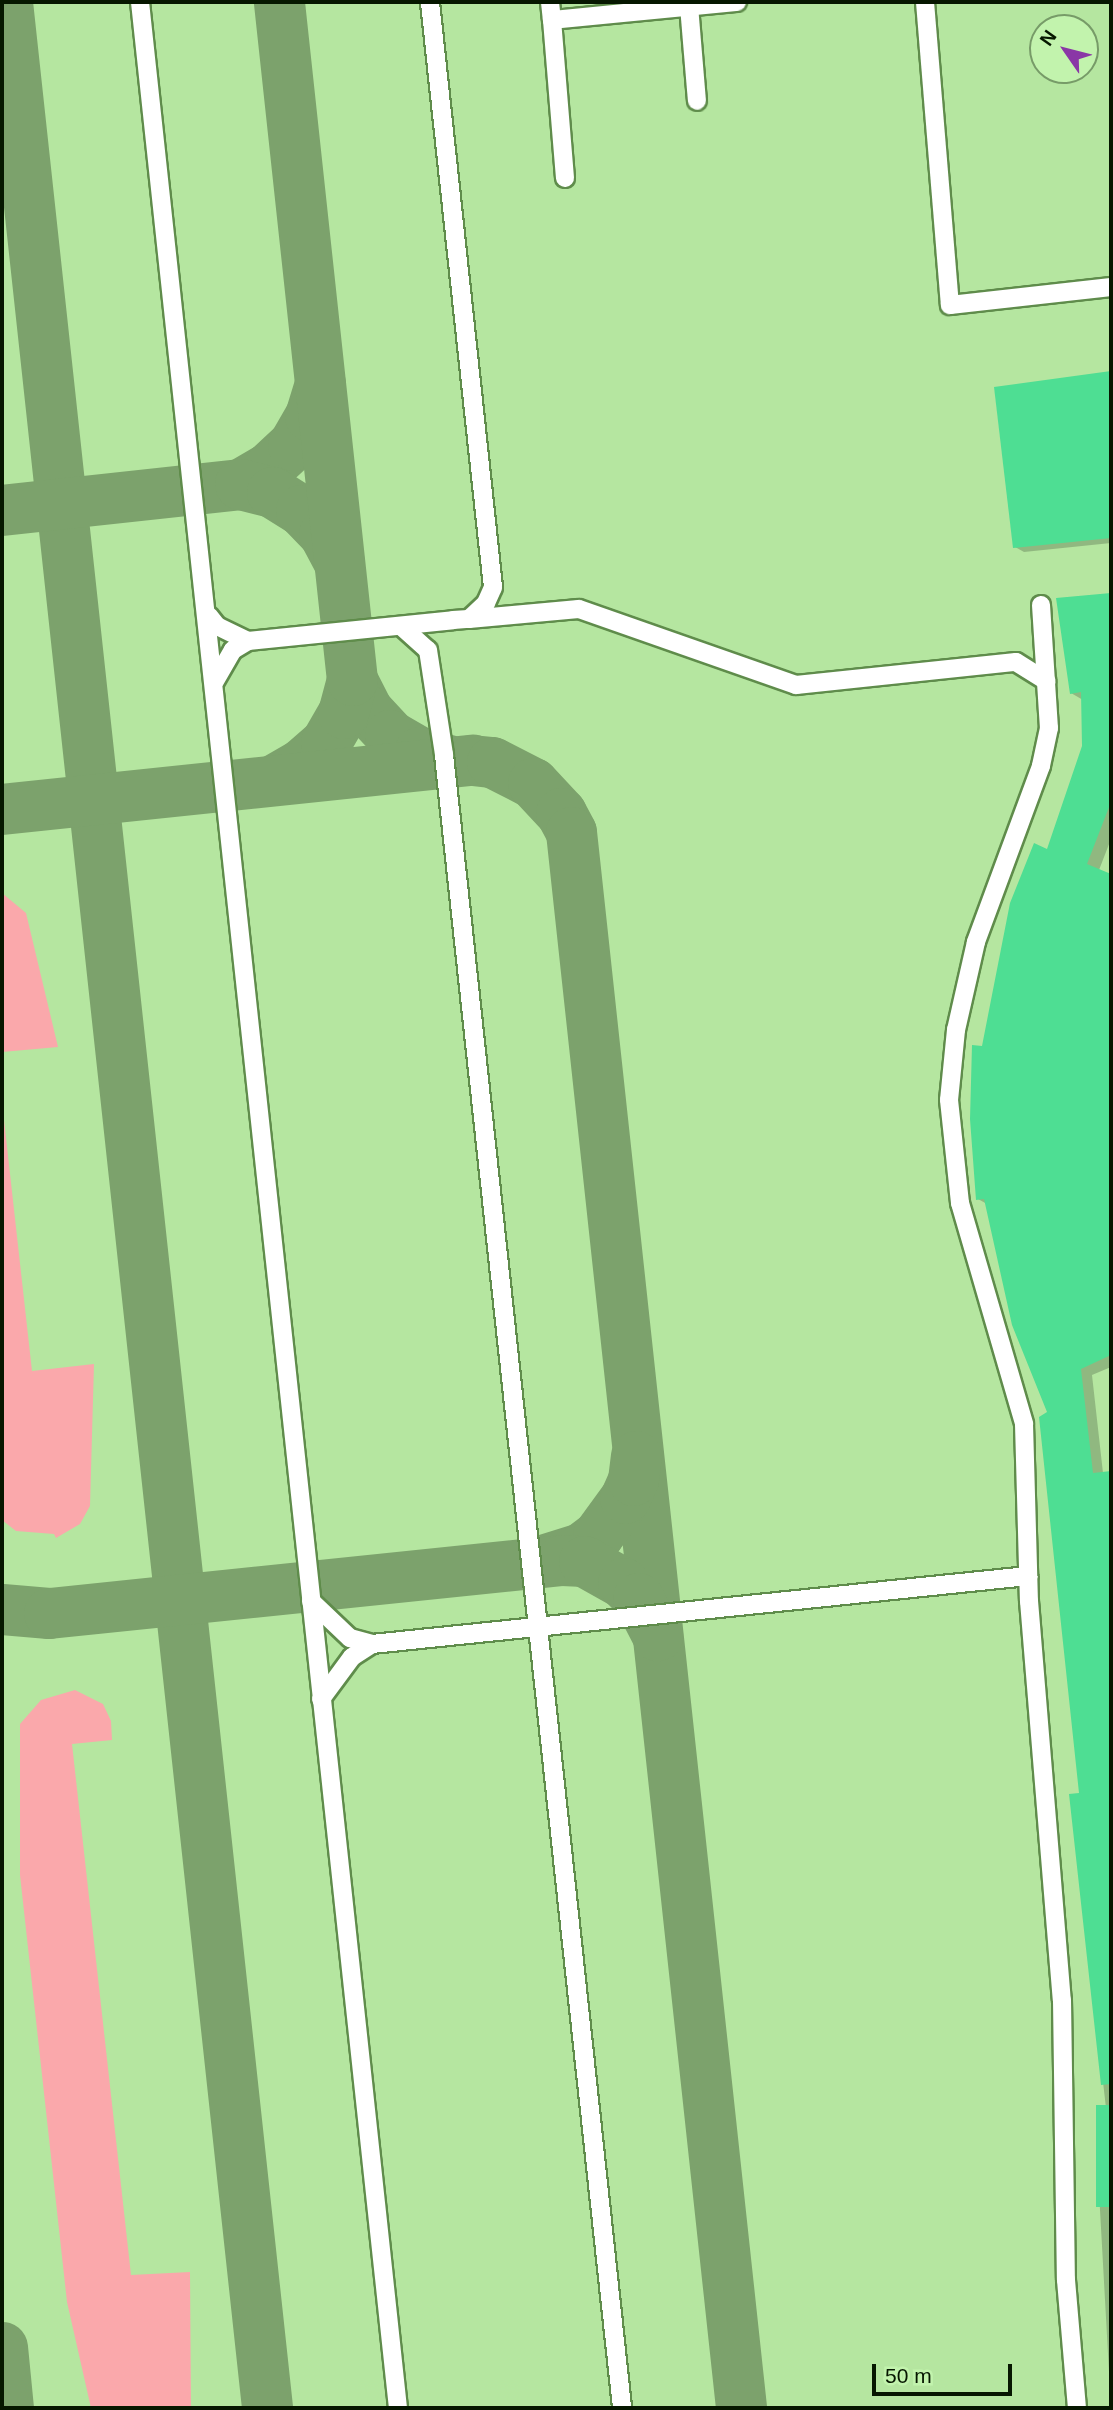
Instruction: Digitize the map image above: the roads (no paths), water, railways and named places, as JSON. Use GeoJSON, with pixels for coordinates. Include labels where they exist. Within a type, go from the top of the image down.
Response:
{"type":"FeatureCollection","features":[{"type":"Feature","properties":{"kind":"street"},"geometry":{"type":"LineString","coordinates":[[139,2],[209,616],[310,1601],[398,2408]]}},
{"type":"Feature","properties":{"kind":"street"},"geometry":{"type":"LineString","coordinates":[[430,2],[493,587],[485,603],[439,637],[431,661]]}},
{"type":"Feature","properties":{"kind":"street"},"geometry":{"type":"LineString","coordinates":[[565,178],[551,11],[737,2]]}},
{"type":"Feature","properties":{"kind":"street"},"geometry":{"type":"LineString","coordinates":[[925,2],[950,305],[1111,287]]}},
{"type":"Feature","properties":{"kind":"street"},"geometry":{"type":"LineString","coordinates":[[689,6],[697,101]]}},
{"type":"Feature","properties":{"kind":"street"},"geometry":{"type":"LineString","coordinates":[[493,587],[508,605],[523,611]]}},
{"type":"Feature","properties":{"kind":"street"},"geometry":{"type":"LineString","coordinates":[[1041,605],[1049,728],[1041,765],[976,942],[956,1030],[950,1100],[960,1203],[1020,1399],[1028,1576],[1062,2000],[1066,2280],[1077,2408]]}},
{"type":"Feature","properties":{"kind":"street"},"geometry":{"type":"LineString","coordinates":[[209,616],[217,626],[248,642],[523,611],[579,609],[796,685],[1016,662],[1046,681]]}},
{"type":"Feature","properties":{"kind":"street"},"geometry":{"type":"LineString","coordinates":[[401,626],[419,638],[431,661],[622,2408]]}},
{"type":"Feature","properties":{"kind":"street"},"geometry":{"type":"LineString","coordinates":[[1016,662],[1042,633]]}},
{"type":"Feature","properties":{"kind":"street"},"geometry":{"type":"LineString","coordinates":[[214,684],[220,665],[248,642]]}},
{"type":"Feature","properties":{"kind":"street"},"geometry":{"type":"LineString","coordinates":[[321,1699],[352,1657],[372,1644],[1028,1576]]}},
{"type":"Feature","properties":{"kind":"street"},"geometry":{"type":"LineString","coordinates":[[310,1601],[342,1633],[372,1644]]}}]}
